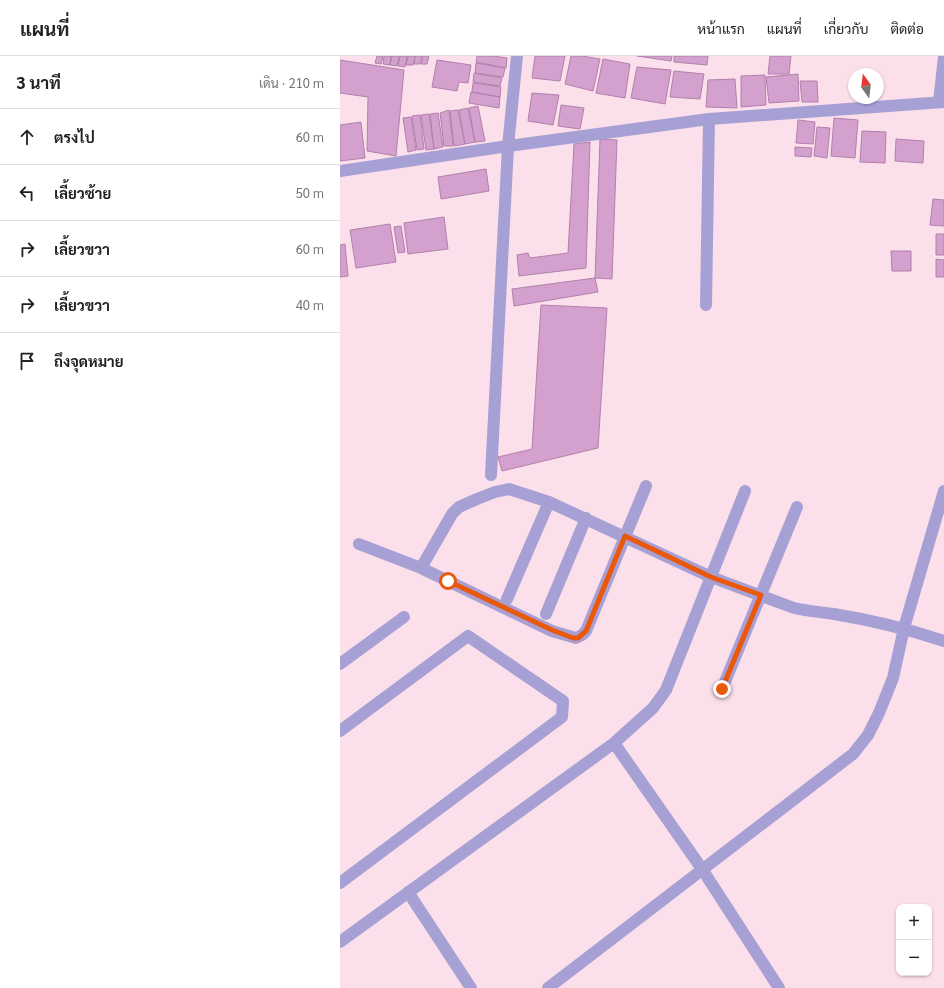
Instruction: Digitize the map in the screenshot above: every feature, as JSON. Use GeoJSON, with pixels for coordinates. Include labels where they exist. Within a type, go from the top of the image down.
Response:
{"type":"FeatureCollection","features":[{"type":"Feature","properties":{"kind":"street"},"geometry":{"type":"LineString","coordinates":[[491,475],[508,146],[516,56]]}},
{"type":"Feature","properties":{"kind":"street"},"geometry":{"type":"LineString","coordinates":[[340,171],[508,146],[710,119],[941,102],[944,57]]}},
{"type":"Feature","properties":{"kind":"street"},"geometry":{"type":"LineString","coordinates":[[706,305],[710,119]]}},
{"type":"Feature","properties":{"kind":"street"},"geometry":{"type":"LineString","coordinates":[[359,544],[421,568],[552,630],[576,638],[586,631],[646,486]]}},
{"type":"Feature","properties":{"kind":"street"},"geometry":{"type":"LineString","coordinates":[[421,568],[452,514],[459,507],[495,492],[509,489],[549,502],[586,518],[711,577],[800,610],[833,614],[904,628],[944,641]]}},
{"type":"Feature","properties":{"kind":"street"},"geometry":{"type":"LineString","coordinates":[[548,988],[852,754],[868,735],[879,713],[893,678],[904,628],[944,491]]}},
{"type":"Feature","properties":{"kind":"street"},"geometry":{"type":"LineString","coordinates":[[340,942],[614,742],[653,708],[666,690],[745,492]]}},
{"type":"Feature","properties":{"kind":"street"},"geometry":{"type":"LineString","coordinates":[[507,599],[549,502]]}},
{"type":"Feature","properties":{"kind":"street"},"geometry":{"type":"LineString","coordinates":[[722,689],[797,507]]}},
{"type":"Feature","properties":{"kind":"street"},"geometry":{"type":"LineString","coordinates":[[546,614],[586,518]]}},
{"type":"Feature","properties":{"kind":"street"},"geometry":{"type":"LineString","coordinates":[[340,664],[404,617]]}},
{"type":"Feature","properties":{"kind":"street"},"geometry":{"type":"LineString","coordinates":[[340,731],[468,636],[563,701],[562,717],[340,883]]}},
{"type":"Feature","properties":{"kind":"street"},"geometry":{"type":"LineString","coordinates":[[614,742],[702,869],[779,988]]}},
{"type":"Feature","properties":{"kind":"street"},"geometry":{"type":"LineString","coordinates":[[408,892],[471,988]]}},
{"type":"Feature","properties":{"kind":"building"},"geometry":{"type":"Polygon","coordinates":[[[377,56],[383,56],[381,64],[375,63],[377,56]]]}},
{"type":"Feature","properties":{"kind":"building"},"geometry":{"type":"Polygon","coordinates":[[[384,56],[391,56],[390,65],[383,64],[384,56]]]}},
{"type":"Feature","properties":{"kind":"building"},"geometry":{"type":"Polygon","coordinates":[[[392,56],[399,56],[397,66],[390,65],[392,56]]]}},
{"type":"Feature","properties":{"kind":"building"},"geometry":{"type":"Polygon","coordinates":[[[400,56],[407,56],[405,67],[398,66],[400,56]]]}},
{"type":"Feature","properties":{"kind":"building"},"geometry":{"type":"Polygon","coordinates":[[[408,56],[415,56],[413,65],[406,65],[408,56]]]}},
{"type":"Feature","properties":{"kind":"building"},"geometry":{"type":"Polygon","coordinates":[[[415,56],[422,56],[420,64],[414,64],[415,56]]]}},
{"type":"Feature","properties":{"kind":"building"},"geometry":{"type":"Polygon","coordinates":[[[423,56],[429,56],[427,64],[421,64],[423,56]]]}},
{"type":"Feature","properties":{"kind":"building"},"geometry":{"type":"Polygon","coordinates":[[[477,56],[507,58],[506,68],[476,62],[477,56]]]}},
{"type":"Feature","properties":{"kind":"building"},"geometry":{"type":"Polygon","coordinates":[[[535,56],[565,56],[560,81],[532,78],[535,56]]]}},
{"type":"Feature","properties":{"kind":"building"},"geometry":{"type":"Polygon","coordinates":[[[571,56],[600,59],[593,91],[565,84],[571,56]]]}},
{"type":"Feature","properties":{"kind":"building"},"geometry":{"type":"Polygon","coordinates":[[[637,56],[672,56],[671,61],[637,56]]]}},
{"type":"Feature","properties":{"kind":"building"},"geometry":{"type":"Polygon","coordinates":[[[674,56],[708,56],[707,65],[674,62],[674,56]]]}},
{"type":"Feature","properties":{"kind":"building"},"geometry":{"type":"Polygon","coordinates":[[[770,56],[791,56],[789,74],[768,74],[770,56]]]}},
{"type":"Feature","properties":{"kind":"building"},"geometry":{"type":"Polygon","coordinates":[[[603,59],[630,64],[625,98],[596,93],[603,59]]]}},
{"type":"Feature","properties":{"kind":"building"},"geometry":{"type":"Polygon","coordinates":[[[340,60],[404,70],[396,156],[367,151],[368,97],[340,93],[340,60]]]}},
{"type":"Feature","properties":{"kind":"building"},"geometry":{"type":"Polygon","coordinates":[[[437,60],[471,65],[468,83],[459,82],[457,91],[432,87],[437,60]]]}},
{"type":"Feature","properties":{"kind":"building"},"geometry":{"type":"Polygon","coordinates":[[[476,63],[505,68],[503,77],[475,73],[476,63]]]}},
{"type":"Feature","properties":{"kind":"building"},"geometry":{"type":"Polygon","coordinates":[[[637,67],[671,70],[665,104],[631,98],[637,67]]]}},
{"type":"Feature","properties":{"kind":"building"},"geometry":{"type":"Polygon","coordinates":[[[674,71],[704,74],[700,99],[670,97],[674,71]]]}},
{"type":"Feature","properties":{"kind":"building"},"geometry":{"type":"Polygon","coordinates":[[[474,73],[502,78],[500,86],[473,82],[474,73]]]}},
{"type":"Feature","properties":{"kind":"building"},"geometry":{"type":"Polygon","coordinates":[[[798,74],[799,101],[769,103],[766,77],[798,74]]]}},
{"type":"Feature","properties":{"kind":"building"},"geometry":{"type":"Polygon","coordinates":[[[765,75],[766,105],[741,107],[741,76],[765,75]]]}},
{"type":"Feature","properties":{"kind":"building"},"geometry":{"type":"Polygon","coordinates":[[[735,79],[737,108],[706,107],[708,80],[735,79]]]}},
{"type":"Feature","properties":{"kind":"building"},"geometry":{"type":"Polygon","coordinates":[[[800,81],[817,81],[818,102],[802,102],[800,81]]]}},
{"type":"Feature","properties":{"kind":"building"},"geometry":{"type":"Polygon","coordinates":[[[473,83],[501,87],[500,97],[472,92],[473,83]]]}},
{"type":"Feature","properties":{"kind":"building"},"geometry":{"type":"Polygon","coordinates":[[[471,92],[500,97],[499,108],[469,103],[471,92]]]}},
{"type":"Feature","properties":{"kind":"building"},"geometry":{"type":"Polygon","coordinates":[[[532,93],[559,95],[553,125],[528,121],[532,93]]]}},
{"type":"Feature","properties":{"kind":"building"},"geometry":{"type":"Polygon","coordinates":[[[561,105],[584,108],[580,129],[558,126],[561,105]]]}},
{"type":"Feature","properties":{"kind":"building"},"geometry":{"type":"Polygon","coordinates":[[[478,106],[485,141],[475,142],[469,108],[478,106]]]}},
{"type":"Feature","properties":{"kind":"building"},"geometry":{"type":"Polygon","coordinates":[[[468,108],[475,142],[465,144],[459,110],[468,108]]]}},
{"type":"Feature","properties":{"kind":"building"},"geometry":{"type":"Polygon","coordinates":[[[449,110],[453,146],[444,146],[440,113],[449,110]]]}},
{"type":"Feature","properties":{"kind":"building"},"geometry":{"type":"Polygon","coordinates":[[[458,110],[465,144],[454,146],[450,111],[458,110]]]}},
{"type":"Feature","properties":{"kind":"building"},"geometry":{"type":"Polygon","coordinates":[[[438,113],[443,147],[434,149],[430,114],[438,113]]]}},
{"type":"Feature","properties":{"kind":"building"},"geometry":{"type":"Polygon","coordinates":[[[429,114],[434,149],[426,150],[421,115],[429,114]]]}},
{"type":"Feature","properties":{"kind":"building"},"geometry":{"type":"Polygon","coordinates":[[[420,115],[424,149],[417,150],[412,116],[420,115]]]}},
{"type":"Feature","properties":{"kind":"building"},"geometry":{"type":"Polygon","coordinates":[[[411,117],[416,150],[408,152],[403,118],[411,117]]]}},
{"type":"Feature","properties":{"kind":"building"},"geometry":{"type":"Polygon","coordinates":[[[834,118],[858,120],[855,158],[831,156],[834,118]]]}},
{"type":"Feature","properties":{"kind":"building"},"geometry":{"type":"Polygon","coordinates":[[[798,120],[815,122],[813,144],[796,143],[798,120]]]}},
{"type":"Feature","properties":{"kind":"building"},"geometry":{"type":"Polygon","coordinates":[[[361,122],[365,158],[340,161],[340,125],[361,122]]]}},
{"type":"Feature","properties":{"kind":"building"},"geometry":{"type":"Polygon","coordinates":[[[817,127],[830,128],[827,158],[814,156],[817,127]]]}},
{"type":"Feature","properties":{"kind":"building"},"geometry":{"type":"Polygon","coordinates":[[[862,131],[886,132],[885,163],[860,162],[862,131]]]}},
{"type":"Feature","properties":{"kind":"building"},"geometry":{"type":"Polygon","coordinates":[[[600,139],[617,140],[612,279],[595,278],[600,139]]]}},
{"type":"Feature","properties":{"kind":"building"},"geometry":{"type":"Polygon","coordinates":[[[896,139],[924,141],[923,163],[895,161],[896,139]]]}},
{"type":"Feature","properties":{"kind":"building"},"geometry":{"type":"Polygon","coordinates":[[[590,142],[586,268],[519,276],[517,255],[528,253],[530,258],[568,253],[574,144],[590,142]]]}},
{"type":"Feature","properties":{"kind":"building"},"geometry":{"type":"Polygon","coordinates":[[[795,147],[812,148],[811,157],[795,156],[795,147]]]}},
{"type":"Feature","properties":{"kind":"building"},"geometry":{"type":"Polygon","coordinates":[[[486,169],[489,191],[441,199],[438,177],[486,169]]]}},
{"type":"Feature","properties":{"kind":"building"},"geometry":{"type":"Polygon","coordinates":[[[933,199],[944,200],[944,226],[930,225],[933,199]]]}},
{"type":"Feature","properties":{"kind":"building"},"geometry":{"type":"Polygon","coordinates":[[[444,217],[448,249],[408,254],[404,223],[444,217]]]}},
{"type":"Feature","properties":{"kind":"building"},"geometry":{"type":"Polygon","coordinates":[[[390,224],[396,262],[356,268],[350,230],[390,224]]]}},
{"type":"Feature","properties":{"kind":"building"},"geometry":{"type":"Polygon","coordinates":[[[401,226],[405,252],[398,253],[394,227],[401,226]]]}},
{"type":"Feature","properties":{"kind":"building"},"geometry":{"type":"Polygon","coordinates":[[[936,234],[944,234],[944,255],[936,255],[936,234]]]}},
{"type":"Feature","properties":{"kind":"building"},"geometry":{"type":"Polygon","coordinates":[[[345,244],[348,276],[340,277],[340,245],[345,244]]]}},
{"type":"Feature","properties":{"kind":"building"},"geometry":{"type":"Polygon","coordinates":[[[891,251],[911,251],[911,271],[892,271],[891,251]]]}},
{"type":"Feature","properties":{"kind":"building"},"geometry":{"type":"Polygon","coordinates":[[[936,259],[944,260],[944,277],[936,277],[936,259]]]}},
{"type":"Feature","properties":{"kind":"building"},"geometry":{"type":"Polygon","coordinates":[[[595,278],[598,292],[514,306],[512,289],[595,278]]]}},
{"type":"Feature","properties":{"kind":"building"},"geometry":{"type":"Polygon","coordinates":[[[541,305],[607,308],[598,448],[502,471],[498,457],[532,449],[541,305]]]}},
{"type":"Feature","properties":{"kind":"route"},"geometry":{"type":"LineString","coordinates":[[448,581],[552,630],[573,638],[578,638],[586,631],[625,536],[711,577],[761,595],[722,689]]}}]}
